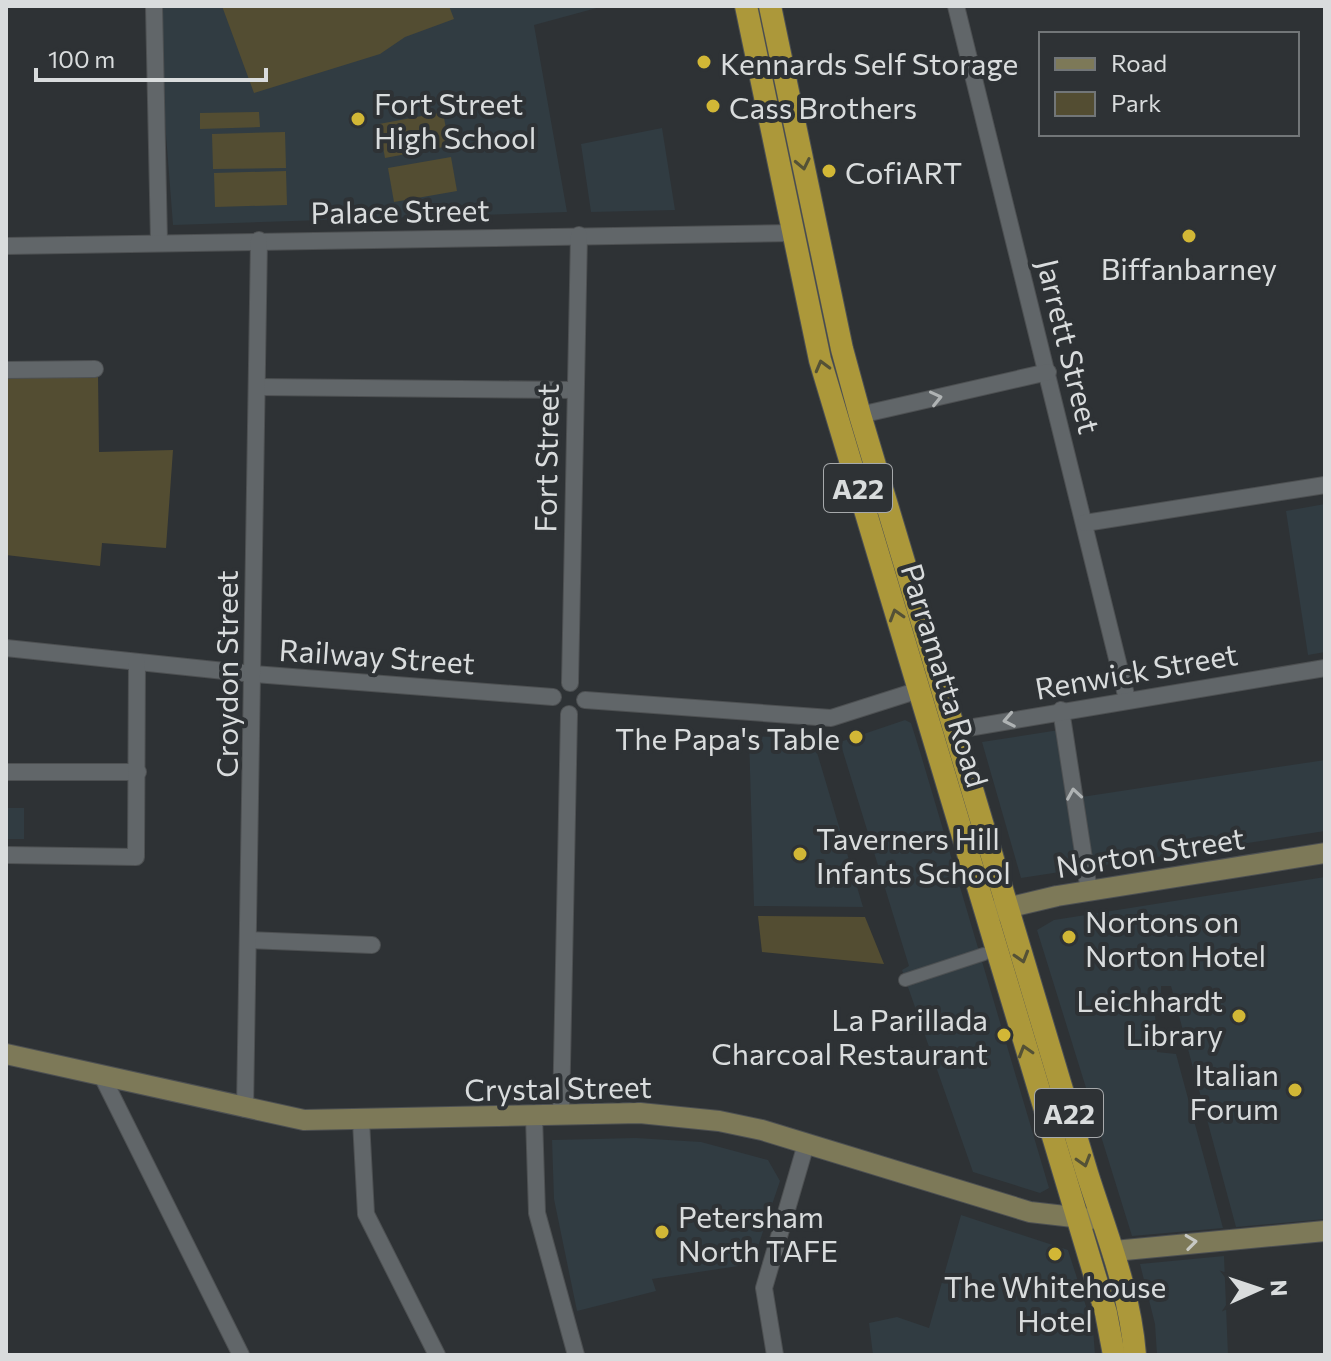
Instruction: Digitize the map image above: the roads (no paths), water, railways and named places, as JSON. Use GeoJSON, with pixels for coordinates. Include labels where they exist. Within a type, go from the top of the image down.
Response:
{"type":"FeatureCollection","features":[{"type":"Feature","properties":{"kind":"highway","name":"Parramatta Road"},"geometry":{"type":"LineString","coordinates":[[746,6],[820,360],[919,690],[1114,1251],[1133,1328],[1135,1355]]}},
{"type":"Feature","properties":{"kind":"highway","name":"Parramatta Road"},"geometry":{"type":"LineString","coordinates":[[770,6],[842,349],[956,730],[996,910],[1077,1218],[1106,1313],[1114,1355]]}},
{"type":"Feature","properties":{"kind":"main road","name":"Norton Street"},"geometry":{"type":"LineString","coordinates":[[996,910],[1089,891],[1325,853]]}},
{"type":"Feature","properties":{"kind":"main road","name":"Crystal Street"},"geometry":{"type":"LineString","coordinates":[[6,1054],[304,1120],[640,1113],[751,1125],[1030,1212],[1103,1220]]}},
{"type":"Feature","properties":{"kind":"main road"},"geometry":{"type":"LineString","coordinates":[[1114,1251],[1325,1231]]}},
{"type":"Feature","properties":{"kind":"street"},"geometry":{"type":"LineString","coordinates":[[154,6],[159,242]]}},
{"type":"Feature","properties":{"kind":"street","name":"Jarrett Street"},"geometry":{"type":"LineString","coordinates":[[956,6],[1127,699]]}},
{"type":"Feature","properties":{"kind":"street","name":"Palace Street"},"geometry":{"type":"LineString","coordinates":[[6,246],[795,233]]}},
{"type":"Feature","properties":{"kind":"street","name":"Fort Street"},"geometry":{"type":"LineString","coordinates":[[570,683],[579,235]]}},
{"type":"Feature","properties":{"kind":"street","name":"Croydon Street"},"geometry":{"type":"LineString","coordinates":[[245,1109],[259,240]]}},
{"type":"Feature","properties":{"kind":"street"},"geometry":{"type":"LineString","coordinates":[[6,370],[95,369]]}},
{"type":"Feature","properties":{"kind":"street"},"geometry":{"type":"LineString","coordinates":[[860,415],[1048,372]]}},
{"type":"Feature","properties":{"kind":"street"},"geometry":{"type":"LineString","coordinates":[[257,387],[574,390]]}},
{"type":"Feature","properties":{"kind":"street"},"geometry":{"type":"LineString","coordinates":[[1085,523],[1325,485]]}},
{"type":"Feature","properties":{"kind":"street","name":"Railway Street"},"geometry":{"type":"LineString","coordinates":[[6,648],[253,674],[553,697]]}},
{"type":"Feature","properties":{"kind":"street"},"geometry":{"type":"LineString","coordinates":[[6,855],[136,857],[137,662]]}},
{"type":"Feature","properties":{"kind":"street","name":"Renwick Street"},"geometry":{"type":"LineString","coordinates":[[956,730],[1325,668]]}},
{"type":"Feature","properties":{"kind":"street"},"geometry":{"type":"LineString","coordinates":[[570,683],[582,690],[585,700],[578,712],[569,714],[555,707],[553,697],[557,688],[570,683]]}},
{"type":"Feature","properties":{"kind":"street"},"geometry":{"type":"LineString","coordinates":[[585,700],[831,718],[919,690]]}},
{"type":"Feature","properties":{"kind":"street"},"geometry":{"type":"LineString","coordinates":[[1061,710],[1089,891]]}},
{"type":"Feature","properties":{"kind":"street"},"geometry":{"type":"LineString","coordinates":[[561,1115],[569,714]]}},
{"type":"Feature","properties":{"kind":"street"},"geometry":{"type":"LineString","coordinates":[[6,772],[138,772]]}},
{"type":"Feature","properties":{"kind":"street"},"geometry":{"type":"LineString","coordinates":[[250,940],[372,945]]}},
{"type":"Feature","properties":{"kind":"street"},"geometry":{"type":"LineString","coordinates":[[905,980],[984,954]]}},
{"type":"Feature","properties":{"kind":"street"},"geometry":{"type":"LineString","coordinates":[[102,1076],[241,1355]]}},
{"type":"Feature","properties":{"kind":"street"},"geometry":{"type":"LineString","coordinates":[[534,1116],[537,1213],[576,1355]]}},
{"type":"Feature","properties":{"kind":"street"},"geometry":{"type":"LineString","coordinates":[[361,1121],[366,1214],[437,1355]]}},
{"type":"Feature","properties":{"kind":"street"},"geometry":{"type":"LineString","coordinates":[[775,1355],[764,1288],[806,1144]]}},
{"type":"Feature","properties":{"kind":"place","name":"Kennards Self Storage"},"geometry":{"type":"Point","coordinates":[704,62]}},
{"type":"Feature","properties":{"kind":"place","name":"Cass Brothers"},"geometry":{"type":"Point","coordinates":[713,106]}},
{"type":"Feature","properties":{"kind":"place","name":"Fort Street High School"},"geometry":{"type":"Point","coordinates":[358,119]}},
{"type":"Feature","properties":{"kind":"place","name":"CofiART"},"geometry":{"type":"Point","coordinates":[829,171]}},
{"type":"Feature","properties":{"kind":"place","name":"Biffanbarney"},"geometry":{"type":"Point","coordinates":[1189,236]}},
{"type":"Feature","properties":{"kind":"place","name":"The Papa's Table"},"geometry":{"type":"Point","coordinates":[856,737]}},
{"type":"Feature","properties":{"kind":"place","name":"Taverners Hill Infants School"},"geometry":{"type":"Point","coordinates":[800,854]}},
{"type":"Feature","properties":{"kind":"place","name":"Nortons on Norton Hotel"},"geometry":{"type":"Point","coordinates":[1069,937]}},
{"type":"Feature","properties":{"kind":"place","name":"Leichhardt Library"},"geometry":{"type":"Point","coordinates":[1239,1016]}},
{"type":"Feature","properties":{"kind":"place","name":"La Parillada Charcoal Restaurant"},"geometry":{"type":"Point","coordinates":[1004,1035]}},
{"type":"Feature","properties":{"kind":"place","name":"Italian Forum"},"geometry":{"type":"Point","coordinates":[1295,1090]}},
{"type":"Feature","properties":{"kind":"place","name":"Petersham North TAFE"},"geometry":{"type":"Point","coordinates":[662,1232]}},
{"type":"Feature","properties":{"kind":"place","name":"The Whitehouse Hotel"},"geometry":{"type":"Point","coordinates":[1055,1254]}}]}
